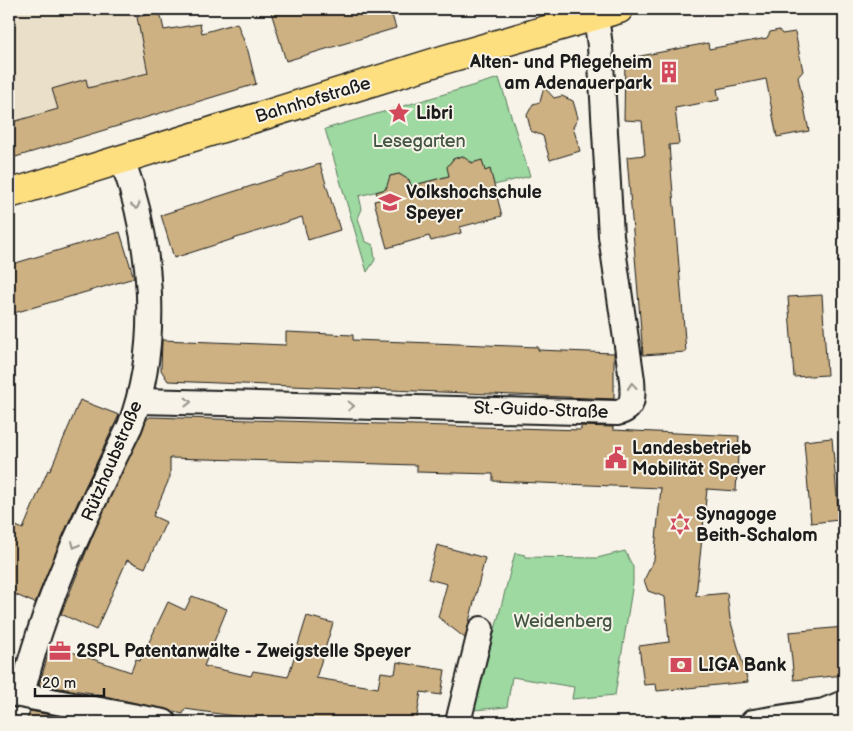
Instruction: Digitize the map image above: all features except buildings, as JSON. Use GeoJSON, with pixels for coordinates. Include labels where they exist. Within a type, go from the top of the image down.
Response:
{"type":"FeatureCollection","features":[{"type":"Feature","properties":{"kind":"main road","name":"Bahnhofstraße"},"geometry":{"type":"LineString","coordinates":[[9,194],[446,58],[604,11]]}},
{"type":"Feature","properties":{"kind":"street","name":"St.-Guido-Straße"},"geometry":{"type":"LineString","coordinates":[[140,401],[624,411],[631,406],[633,397],[612,236],[604,11]]}},
{"type":"Feature","properties":{"kind":"street","name":"Rützhaubstraße"},"geometry":{"type":"LineString","coordinates":[[15,694],[50,604],[140,401],[144,379],[148,323],[147,260],[141,228],[122,159]]}},
{"type":"Feature","properties":{"kind":"street"},"geometry":{"type":"LineString","coordinates":[[458,722],[482,629]]}},
{"type":"Feature","properties":{"kind":"street"},"geometry":{"type":"LineString","coordinates":[[15,694],[164,722]]}},
{"type":"Feature","properties":{"kind":"street"},"geometry":{"type":"LineString","coordinates":[[753,722],[838,710]]}},
{"type":"Feature","properties":{"kind":"shaded area"},"geometry":{"type":"Polygon","coordinates":[[[9,9],[136,9],[155,115],[9,159],[9,9]]]}},
{"type":"Feature","properties":{"kind":"green space","name":"Lesegarten"},"geometry":{"type":"Polygon","coordinates":[[[499,78],[530,176],[494,185],[489,170],[485,171],[471,161],[466,163],[462,156],[451,161],[453,166],[449,176],[411,186],[409,179],[403,180],[400,174],[390,176],[390,185],[385,187],[386,189],[359,196],[362,209],[358,218],[365,241],[373,245],[375,260],[367,272],[325,129],[499,78]]]}},
{"type":"Feature","properties":{"kind":"green space","name":"Weidenberg"},"geometry":{"type":"Polygon","coordinates":[[[625,551],[633,567],[633,583],[615,695],[572,699],[574,687],[512,677],[507,707],[474,710],[515,553],[525,555],[525,557],[597,558],[625,551]]]}},
{"type":"Feature","properties":{"kind":"place","name":"Alten- und Pflegeheim am Adenauerpark"},"geometry":{"type":"Point","coordinates":[669,72]}},
{"type":"Feature","properties":{"kind":"place","name":"Libri"},"geometry":{"type":"Point","coordinates":[399,113]}},
{"type":"Feature","properties":{"kind":"place","name":"Volkshochschule Speyer"},"geometry":{"type":"Point","coordinates":[390,202]}},
{"type":"Feature","properties":{"kind":"place","name":"Landesbetrieb Mobilität Speyer"},"geometry":{"type":"Point","coordinates":[616,458]}},
{"type":"Feature","properties":{"kind":"place","name":"Synagoge Beith-Schalom"},"geometry":{"type":"Point","coordinates":[680,524]}},
{"type":"Feature","properties":{"kind":"place","name":"2SPL Patentanwälte - Zweigstelle Speyer"},"geometry":{"type":"Point","coordinates":[60,651]}},
{"type":"Feature","properties":{"kind":"place","name":"LIGA Bank"},"geometry":{"type":"Point","coordinates":[681,665]}}]}
